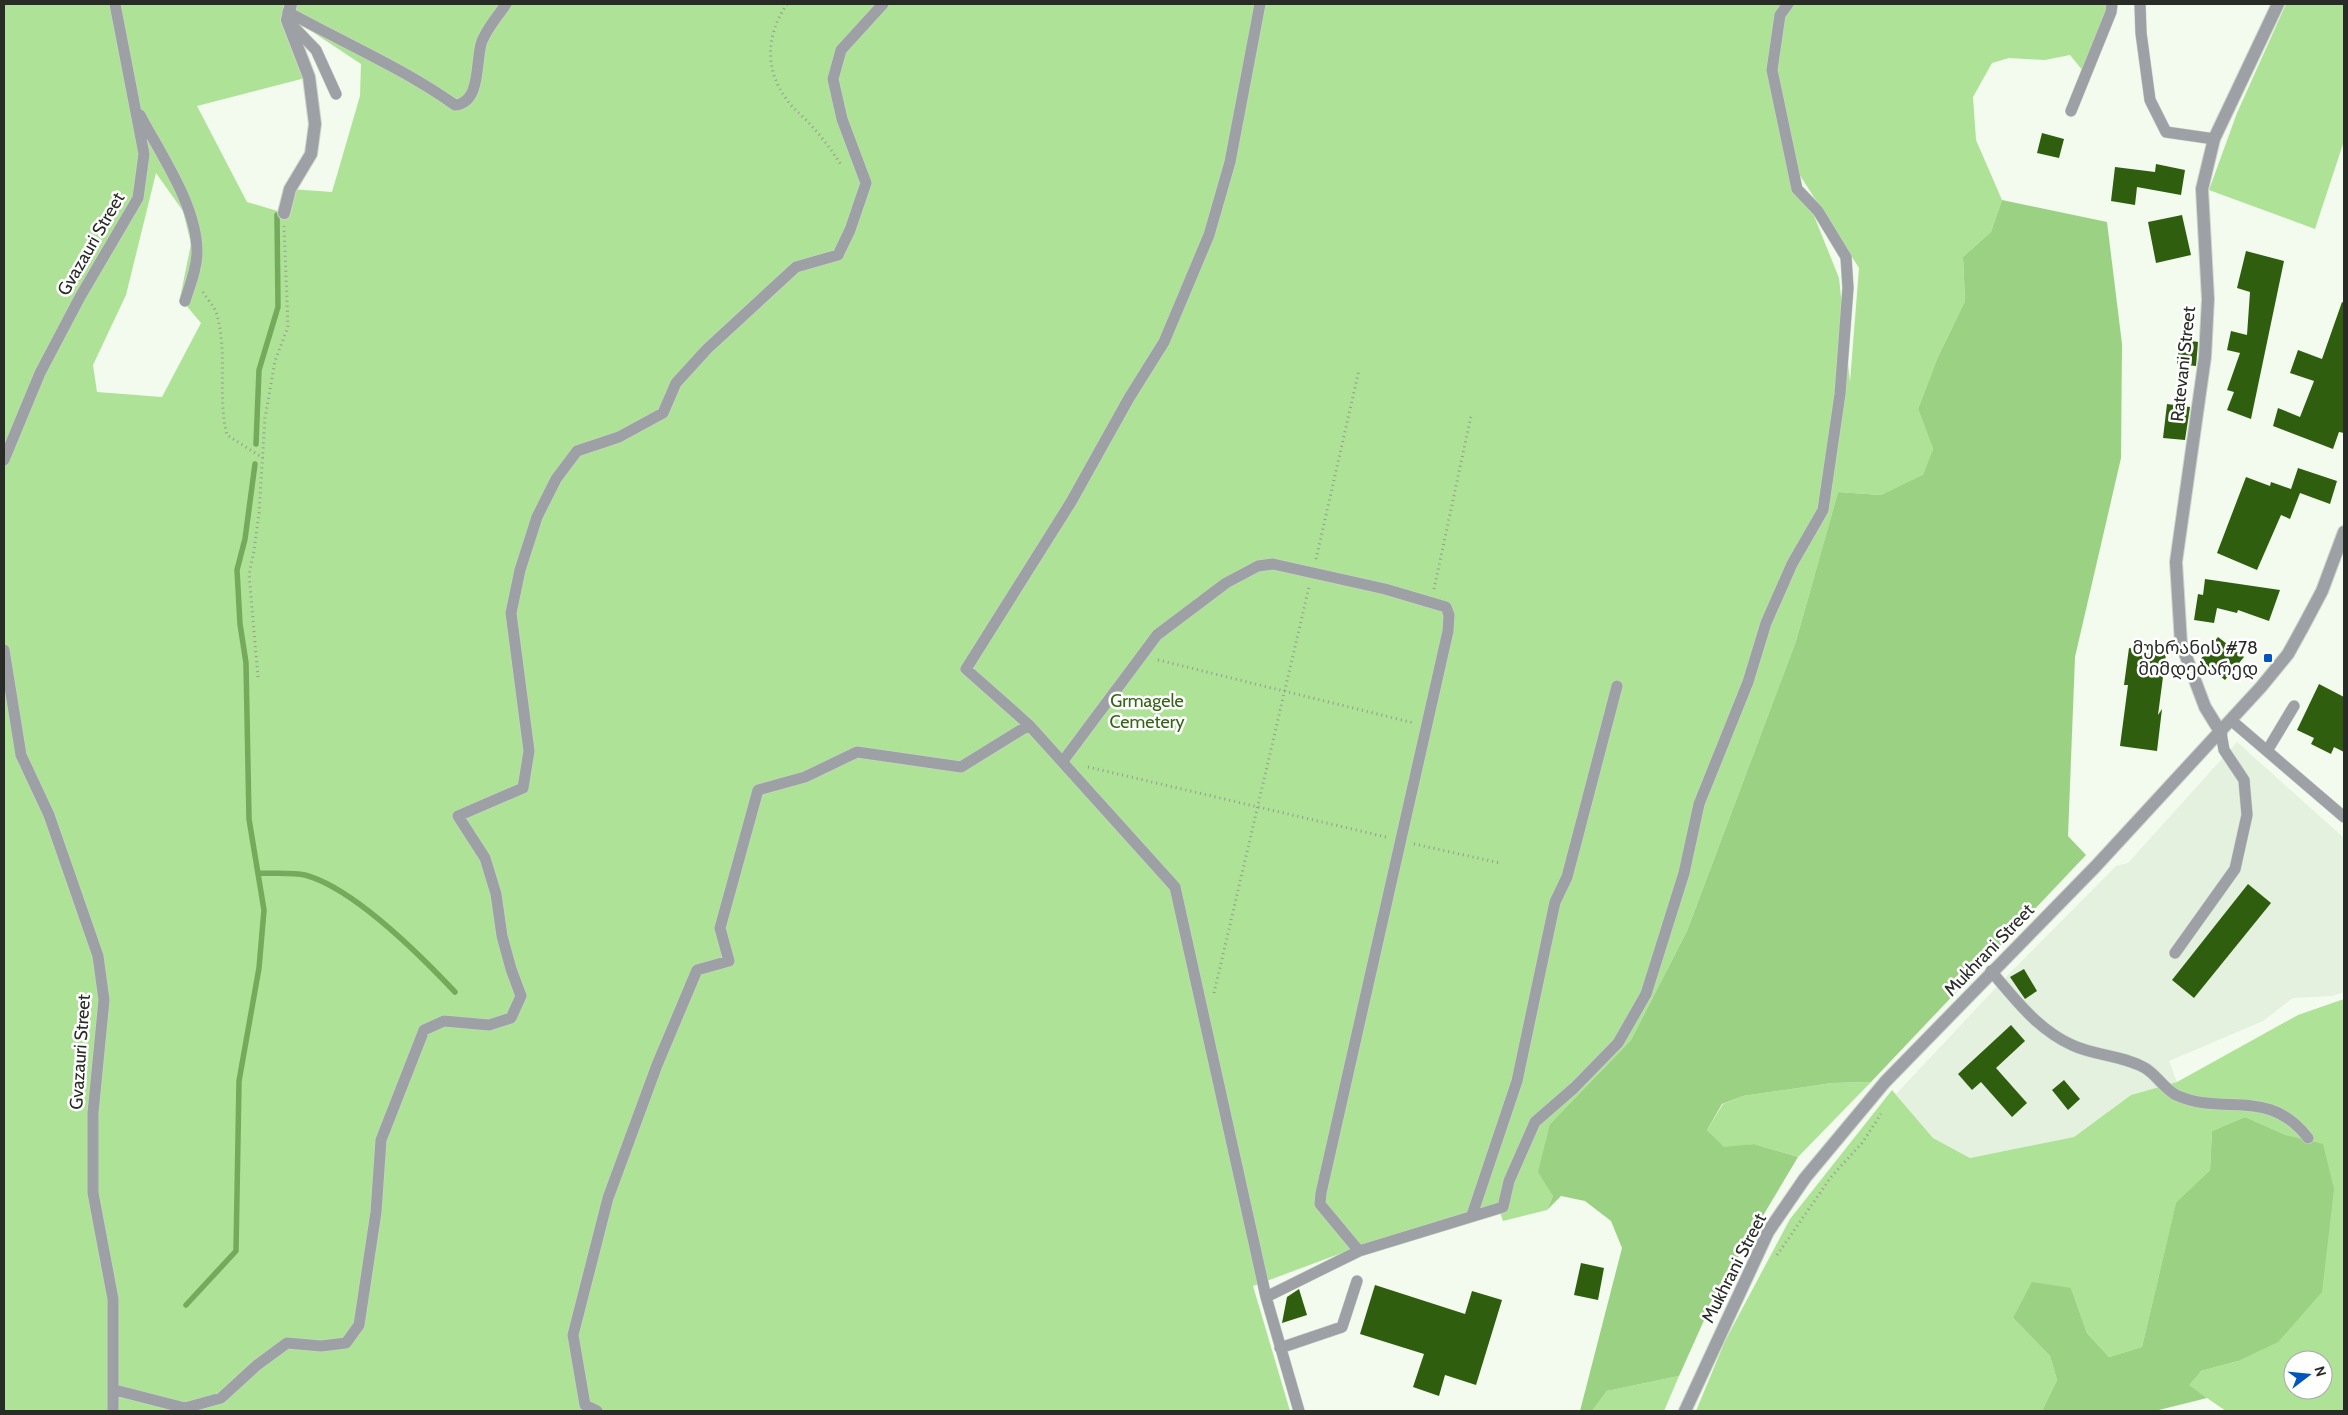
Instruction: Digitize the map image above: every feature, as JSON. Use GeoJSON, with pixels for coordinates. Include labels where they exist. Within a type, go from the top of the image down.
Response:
{"type":"FeatureCollection","features":[{"type":"Feature","properties":{"kind":"street","name":"Ratevani Street"},"geometry":{"type":"LineString","coordinates":[[2220,733],[2204,707],[2181,643],[2176,562],[2205,357],[2208,299],[2202,189],[2214,139],[2278,4]]}},
{"type":"Feature","properties":{"kind":"street"},"geometry":{"type":"LineString","coordinates":[[284,213],[290,189],[311,154],[315,124],[309,77],[288,12]]}},
{"type":"Feature","properties":{"kind":"street","name":"Mukhrani Street"},"geometry":{"type":"LineString","coordinates":[[1686,1411],[1768,1232],[1805,1178],[1885,1082],[1991,971],[2096,866],[2232,720],[2288,654],[2322,591],[2343,539]]}},
{"type":"Feature","properties":{"kind":"lane","name":"Gvazauri Street"},"geometry":{"type":"LineString","coordinates":[[4,460],[40,373],[80,297],[138,198],[144,154],[115,4]]}},
{"type":"Feature","properties":{"kind":"lane"},"geometry":{"type":"LineString","coordinates":[[288,12],[341,42],[407,73],[456,104],[463,104],[471,97],[482,41],[506,4]]}},
{"type":"Feature","properties":{"kind":"lane"},"geometry":{"type":"LineString","coordinates":[[114,1390],[185,1408],[194,1406],[221,1398],[257,1365],[287,1343],[321,1346],[346,1343],[359,1325],[376,1212],[381,1140],[424,1030],[444,1022],[489,1025],[511,1018],[521,996],[508,961],[496,894],[485,858],[458,816],[523,788],[529,751],[511,613],[520,570],[537,517],[556,479],[577,451],[619,437],[663,413],[676,383],[707,350],[796,267],[838,255],[850,230],[866,182],[842,119],[833,79],[841,50],[883,4]]}},
{"type":"Feature","properties":{"kind":"lane"},"geometry":{"type":"LineString","coordinates":[[1260,4],[1230,162],[1209,235],[1164,342],[1129,398],[1071,502],[966,669],[1029,725],[1175,887],[1266,1297],[1300,1411]]}},
{"type":"Feature","properties":{"kind":"lane"},"geometry":{"type":"LineString","coordinates":[[1266,1297],[1359,1251],[1503,1207],[1509,1181],[1536,1122],[1574,1088],[1618,1043],[1646,994],[1684,873],[1699,804],[1748,682],[1766,623],[1792,564],[1823,510],[1840,394],[1848,288],[1846,257],[1818,211],[1797,189],[1772,70],[1780,15],[1788,4]]}},
{"type":"Feature","properties":{"kind":"lane"},"geometry":{"type":"LineString","coordinates":[[2071,111],[2111,12],[2112,4]]}},
{"type":"Feature","properties":{"kind":"lane"},"geometry":{"type":"LineString","coordinates":[[2140,4],[2141,33],[2150,100],[2166,132],[2214,139]]}},
{"type":"Feature","properties":{"kind":"lane"},"geometry":{"type":"LineString","coordinates":[[288,12],[316,50],[336,94]]}},
{"type":"Feature","properties":{"kind":"lane"},"geometry":{"type":"LineString","coordinates":[[133,102],[188,207],[194,226],[197,254],[185,301]]}},
{"type":"Feature","properties":{"kind":"lane"},"geometry":{"type":"LineString","coordinates":[[1063,761],[1157,635],[1226,583],[1258,566],[1273,564],[1446,607],[1450,615],[1321,1193],[1320,1204],[1359,1251]]}},
{"type":"Feature","properties":{"kind":"lane","name":"Gvazauri Street"},"geometry":{"type":"LineString","coordinates":[[4,650],[21,755],[50,815],[98,956],[104,1000],[93,1113],[94,1193],[113,1299],[113,1411]]}},
{"type":"Feature","properties":{"kind":"lane"},"geometry":{"type":"LineString","coordinates":[[1472,1215],[1517,1081],[1556,902],[1567,877],[1617,686]]}},
{"type":"Feature","properties":{"kind":"lane"},"geometry":{"type":"LineString","coordinates":[[2267,751],[2294,706]]}},
{"type":"Feature","properties":{"kind":"lane"},"geometry":{"type":"LineString","coordinates":[[2232,720],[2344,818]]}},
{"type":"Feature","properties":{"kind":"lane"},"geometry":{"type":"LineString","coordinates":[[596,1411],[585,1405],[572,1334],[608,1198],[660,1056],[697,970],[729,961],[720,928],[758,790],[805,777],[857,752],[961,768],[1029,725]]}},
{"type":"Feature","properties":{"kind":"lane"},"geometry":{"type":"LineString","coordinates":[[2175,953],[2235,869],[2247,815],[2244,780],[2224,750],[2220,733]]}},
{"type":"Feature","properties":{"kind":"lane"},"geometry":{"type":"LineString","coordinates":[[1991,971],[2031,1018],[2072,1046],[2114,1056],[2146,1068],[2175,1094],[2202,1102],[2245,1104],[2281,1113],[2300,1127],[2308,1138]]}},
{"type":"Feature","properties":{"kind":"lane"},"geometry":{"type":"LineString","coordinates":[[1280,1348],[1342,1327],[1358,1281]]}},
{"type":"Feature","properties":{"kind":"path"},"geometry":{"type":"LineString","coordinates":[[787,4],[779,16],[769,40],[772,69],[786,100],[834,152],[842,167]]}},
{"type":"Feature","properties":{"kind":"path"},"geometry":{"type":"LineString","coordinates":[[258,677],[249,574],[254,551],[265,418],[275,360],[288,327],[284,213]]}},
{"type":"Feature","properties":{"kind":"path"},"geometry":{"type":"LineString","coordinates":[[192,277],[217,313],[221,344],[222,416],[227,435],[263,458]]}},
{"type":"Feature","properties":{"kind":"path"},"geometry":{"type":"LineString","coordinates":[[1213,997],[1359,370]]}},
{"type":"Feature","properties":{"kind":"path"},"geometry":{"type":"LineString","coordinates":[[1431,602],[1471,416]]}},
{"type":"Feature","properties":{"kind":"path"},"geometry":{"type":"LineString","coordinates":[[1142,656],[1426,726]]}},
{"type":"Feature","properties":{"kind":"path"},"geometry":{"type":"LineString","coordinates":[[1063,761],[1500,863]]}},
{"type":"Feature","properties":{"kind":"path"},"geometry":{"type":"LineString","coordinates":[[1775,1258],[1831,1177],[1862,1143],[1882,1112]]}},
{"type":"Feature","properties":{"kind":"shaded area"},"geometry":{"type":"Polygon","coordinates":[[[2237,742],[2344,838],[2344,992],[2332,996],[2293,998],[2263,1021],[2169,1061],[2177,1082],[2131,1095],[2074,1137],[1970,1158],[1933,1138],[1896,1094],[2007,976],[2116,866],[2128,863],[2237,742]]]}},
{"type":"Feature","properties":{"kind":"green space","name":"Grmagele Cemetery"},"geometry":{"type":"Polygon","coordinates":[[[4,4],[2108,4],[2083,71],[2070,55],[2045,60],[2009,58],[1992,63],[1973,97],[1976,140],[2002,200],[1991,232],[1963,257],[1965,301],[1937,359],[1918,409],[1933,449],[1923,476],[1881,495],[1838,492],[1796,641],[1687,931],[1631,1040],[1550,1124],[1553,1196],[1547,1210],[1503,1221],[1498,1206],[1350,1250],[1253,1286],[1290,1411],[4,1411],[4,4]],[[287,15],[309,77],[197,106],[247,202],[284,213],[290,189],[332,192],[360,96],[361,64],[287,15]],[[1794,166],[1839,278],[1850,382],[1859,268],[1794,166]],[[156,173],[126,295],[93,365],[97,392],[162,397],[201,323],[180,298],[191,244],[183,211],[156,173]]]}},
{"type":"Feature","properties":{"kind":"green space"},"geometry":{"type":"Polygon","coordinates":[[[2286,4],[2344,4],[2344,141],[2315,229],[2209,190],[2237,113],[2286,4]]]}},
{"type":"Feature","properties":{"kind":"green space"},"geometry":{"type":"Polygon","coordinates":[[[2002,200],[2107,222],[2122,344],[2121,458],[2075,657],[2068,836],[2086,855],[1871,1082],[1832,1083],[1743,1096],[1722,1104],[1707,1130],[1724,1147],[1754,1144],[1798,1157],[1715,1296],[1679,1376],[1607,1391],[1592,1411],[1580,1411],[1622,1248],[1611,1221],[1585,1201],[1561,1196],[1547,1210],[1553,1196],[1538,1172],[1550,1124],[1631,1040],[1687,931],[1796,641],[1838,492],[1881,495],[1923,475],[1933,449],[1918,409],[1937,359],[1965,301],[1963,257],[1991,232],[2002,200]]]}},
{"type":"Feature","properties":{"kind":"green space"},"geometry":{"type":"Polygon","coordinates":[[[2344,999],[2344,1411],[2226,1411],[2188,1385],[2201,1371],[2238,1361],[2323,1145],[2286,1135],[2245,1117],[2212,1131],[2210,1170],[2176,1204],[2142,1347],[2109,1357],[2087,1333],[2071,1288],[2013,1318],[2050,1356],[2057,1380],[2042,1411],[1696,1411],[1725,1341],[1790,1219],[1892,1090],[1933,1138],[1970,1158],[2074,1137],[2131,1095],[2177,1082],[2298,1015],[2344,999]]]}},
{"type":"Feature","properties":{"kind":"green space"},"geometry":{"type":"Polygon","coordinates":[[[1871,1082],[1798,1157],[1754,1144],[1724,1148],[1707,1130],[1723,1104],[1743,1096],[1832,1083],[1871,1082]]]}},
{"type":"Feature","properties":{"kind":"green space"},"geometry":{"type":"Polygon","coordinates":[[[2245,1117],[2286,1135],[2323,1144],[2334,1189],[2322,1292],[2278,1342],[2238,1361],[2201,1371],[2189,1385],[2207,1398],[2155,1411],[2042,1411],[2057,1380],[2050,1356],[2013,1318],[2032,1282],[2071,1288],[2087,1333],[2109,1357],[2142,1347],[2176,1203],[2210,1170],[2212,1131],[2245,1117]]]}},
{"type":"Feature","properties":{"kind":"green space"},"geometry":{"type":"Polygon","coordinates":[[[1679,1376],[1664,1411],[1592,1411],[1607,1391],[1679,1376]]]}},
{"type":"Feature","properties":{"kind":"building"},"geometry":{"type":"Polygon","coordinates":[[[2042,133],[2064,139],[2059,158],[2037,153],[2042,133]]]}},
{"type":"Feature","properties":{"kind":"building"},"geometry":{"type":"Polygon","coordinates":[[[2156,164],[2185,170],[2181,195],[2137,187],[2135,205],[2111,201],[2115,167],[2155,172],[2156,164]]]}},
{"type":"Feature","properties":{"kind":"building"},"geometry":{"type":"Polygon","coordinates":[[[2182,215],[2191,255],[2156,263],[2148,222],[2182,215]]]}},
{"type":"Feature","properties":{"kind":"building"},"geometry":{"type":"Polygon","coordinates":[[[2246,251],[2284,261],[2251,419],[2227,410],[2234,392],[2227,390],[2240,353],[2227,350],[2231,331],[2247,335],[2250,292],[2237,288],[2246,251]]]}},
{"type":"Feature","properties":{"kind":"building"},"geometry":{"type":"Polygon","coordinates":[[[2342,302],[2344,303],[2344,433],[2339,432],[2333,449],[2273,426],[2278,408],[2300,417],[2314,381],[2290,373],[2298,350],[2322,359],[2342,302]]]}},
{"type":"Feature","properties":{"kind":"building"},"geometry":{"type":"Polygon","coordinates":[[[2180,339],[2198,342],[2196,366],[2177,364],[2180,339]]]}},
{"type":"Feature","properties":{"kind":"building"},"geometry":{"type":"Polygon","coordinates":[[[2167,404],[2190,407],[2185,440],[2163,438],[2167,404]]]}},
{"type":"Feature","properties":{"kind":"building"},"geometry":{"type":"Polygon","coordinates":[[[2298,468],[2337,481],[2330,504],[2300,493],[2290,519],[2281,515],[2257,570],[2217,553],[2246,477],[2270,486],[2271,482],[2291,489],[2298,468]]]}},
{"type":"Feature","properties":{"kind":"building"},"geometry":{"type":"Polygon","coordinates":[[[2205,579],[2280,590],[2269,621],[2238,610],[2237,613],[2217,608],[2214,623],[2194,620],[2198,594],[2203,595],[2205,579]]]}},
{"type":"Feature","properties":{"kind":"building"},"geometry":{"type":"Polygon","coordinates":[[[2218,637],[2244,657],[2225,680],[2200,660],[2218,637]]]}},
{"type":"Feature","properties":{"kind":"building"},"geometry":{"type":"Polygon","coordinates":[[[2129,648],[2166,654],[2158,715],[2162,709],[2157,751],[2120,746],[2128,685],[2124,685],[2129,648]]]}},
{"type":"Feature","properties":{"kind":"building"},"geometry":{"type":"Polygon","coordinates":[[[2319,684],[2344,697],[2344,752],[2334,747],[2331,754],[2311,744],[2314,738],[2297,730],[2319,684]]]}},
{"type":"Feature","properties":{"kind":"building"},"geometry":{"type":"Polygon","coordinates":[[[2248,884],[2271,903],[2194,998],[2172,980],[2248,884]]]}},
{"type":"Feature","properties":{"kind":"building"},"geometry":{"type":"Polygon","coordinates":[[[2024,969],[2037,991],[2025,999],[2010,977],[2024,969]]]}},
{"type":"Feature","properties":{"kind":"building"},"geometry":{"type":"Polygon","coordinates":[[[2011,1025],[2025,1041],[1996,1068],[2027,1103],[2012,1117],[1981,1082],[1972,1090],[1958,1074],[2011,1025]]]}},
{"type":"Feature","properties":{"kind":"building"},"geometry":{"type":"Polygon","coordinates":[[[2064,1080],[2080,1099],[2068,1110],[2052,1090],[2064,1080]]]}},
{"type":"Feature","properties":{"kind":"building"},"geometry":{"type":"Polygon","coordinates":[[[1581,1263],[1604,1268],[1598,1300],[1574,1295],[1581,1263]]]}},
{"type":"Feature","properties":{"kind":"building"},"geometry":{"type":"Polygon","coordinates":[[[1375,1285],[1465,1314],[1472,1291],[1502,1300],[1476,1385],[1445,1375],[1439,1396],[1413,1387],[1424,1354],[1360,1334],[1375,1285]]]}},
{"type":"Feature","properties":{"kind":"building"},"geometry":{"type":"Polygon","coordinates":[[[1299,1289],[1307,1315],[1282,1323],[1287,1297],[1299,1289]]]}},
{"type":"Feature","properties":{"kind":"waterway"},"geometry":{"type":"LineString","coordinates":[[256,444],[259,370],[278,307],[277,215]]}},
{"type":"Feature","properties":{"kind":"waterway"},"geometry":{"type":"LineString","coordinates":[[186,1305],[236,1251],[239,1081],[259,968],[264,910],[249,819],[246,663],[240,624],[237,570],[245,539],[255,464]]}},
{"type":"Feature","properties":{"kind":"waterway"},"geometry":{"type":"LineString","coordinates":[[258,873],[305,875],[324,882],[344,894],[385,925],[424,960],[455,992]]}},
{"type":"Feature","properties":{"kind":"place","name":"მუხრანის #78 მიმდებარედ"},"geometry":{"type":"Point","coordinates":[2268,658]}}]}
